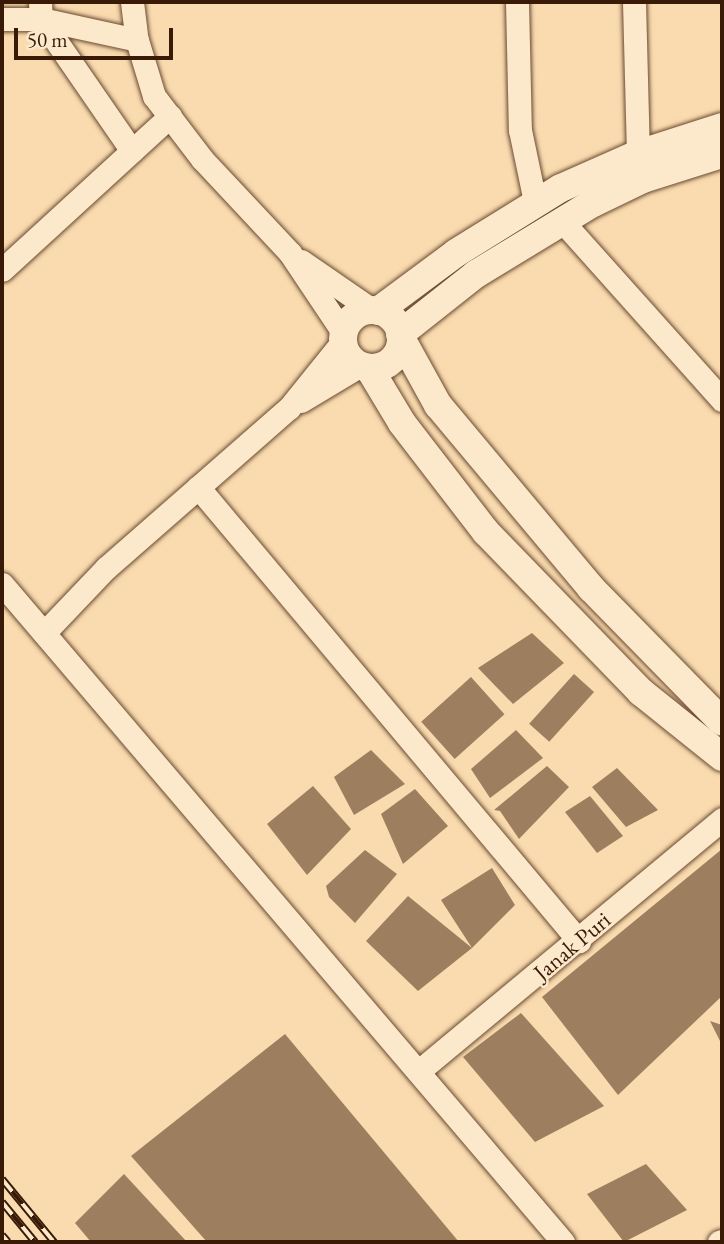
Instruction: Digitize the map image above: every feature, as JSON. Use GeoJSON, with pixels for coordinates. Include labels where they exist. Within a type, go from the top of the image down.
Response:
{"type":"FeatureCollection","features":[{"type":"Feature","properties":{"kind":"street"},"geometry":{"type":"LineString","coordinates":[[132,2],[137,40],[154,96],[202,159],[290,253],[343,338],[348,356],[365,367],[401,423],[486,531],[641,692],[722,757]]}},
{"type":"Feature","properties":{"kind":"street"},"geometry":{"type":"LineString","coordinates":[[517,2],[520,130],[535,202]]}},
{"type":"Feature","properties":{"kind":"street"},"geometry":{"type":"LineString","coordinates":[[634,2],[638,154]]}},
{"type":"Feature","properties":{"kind":"street"},"geometry":{"type":"LineString","coordinates":[[2,19],[41,10],[137,40]]}},
{"type":"Feature","properties":{"kind":"street"},"geometry":{"type":"LineString","coordinates":[[41,10],[132,151]]}},
{"type":"Feature","properties":{"kind":"street"},"geometry":{"type":"LineString","coordinates":[[2,270],[170,116]]}},
{"type":"Feature","properties":{"kind":"street"},"geometry":{"type":"LineString","coordinates":[[44,633],[106,568],[289,408],[343,338],[350,320],[375,310],[535,202],[638,154],[722,127]]}},
{"type":"Feature","properties":{"kind":"street"},"geometry":{"type":"LineString","coordinates":[[289,408],[365,367],[395,357],[401,336],[476,274],[562,221],[643,179],[722,154]]}},
{"type":"Feature","properties":{"kind":"street"},"geometry":{"type":"LineString","coordinates":[[562,221],[722,400]]}},
{"type":"Feature","properties":{"kind":"street"},"geometry":{"type":"LineString","coordinates":[[290,253],[396,323],[438,405],[566,558],[722,722]]}},
{"type":"Feature","properties":{"kind":"street"},"geometry":{"type":"LineString","coordinates":[[198,487],[579,940]]}},
{"type":"Feature","properties":{"kind":"street"},"geometry":{"type":"LineString","coordinates":[[2,584],[420,1070],[563,1242]]}},
{"type":"Feature","properties":{"kind":"street","name":"Janak Puri"},"geometry":{"type":"LineString","coordinates":[[420,1070],[722,819]]}},
{"type":"Feature","properties":{"kind":"building"},"geometry":{"type":"Polygon","coordinates":[[[532,633],[564,663],[513,704],[478,668],[532,633]]]}},
{"type":"Feature","properties":{"kind":"building"},"geometry":{"type":"Polygon","coordinates":[[[574,674],[594,692],[549,742],[529,724],[574,674]]]}},
{"type":"Feature","properties":{"kind":"building"},"geometry":{"type":"Polygon","coordinates":[[[471,677],[504,714],[455,759],[421,722],[471,677]]]}},
{"type":"Feature","properties":{"kind":"building"},"geometry":{"type":"Polygon","coordinates":[[[516,730],[543,758],[490,798],[471,769],[516,730]]]}},
{"type":"Feature","properties":{"kind":"building"},"geometry":{"type":"Polygon","coordinates":[[[371,750],[405,784],[354,815],[334,777],[371,750]]]}},
{"type":"Feature","properties":{"kind":"building"},"geometry":{"type":"Polygon","coordinates":[[[547,766],[569,787],[519,839],[500,811],[494,810],[547,766]]]}},
{"type":"Feature","properties":{"kind":"building"},"geometry":{"type":"Polygon","coordinates":[[[617,768],[658,810],[626,827],[592,787],[617,768]]]}},
{"type":"Feature","properties":{"kind":"building"},"geometry":{"type":"Polygon","coordinates":[[[313,786],[351,829],[307,875],[267,824],[313,786]]]}},
{"type":"Feature","properties":{"kind":"building"},"geometry":{"type":"Polygon","coordinates":[[[415,789],[448,826],[403,864],[381,814],[415,789]]]}},
{"type":"Feature","properties":{"kind":"building"},"geometry":{"type":"Polygon","coordinates":[[[590,796],[623,836],[597,853],[565,812],[590,796]]]}},
{"type":"Feature","properties":{"kind":"building"},"geometry":{"type":"Polygon","coordinates":[[[722,849],[722,996],[618,1095],[542,997],[722,849]]]}},
{"type":"Feature","properties":{"kind":"building"},"geometry":{"type":"Polygon","coordinates":[[[365,850],[397,874],[355,923],[329,897],[326,886],[365,850]]]}},
{"type":"Feature","properties":{"kind":"building"},"geometry":{"type":"Polygon","coordinates":[[[492,868],[515,905],[472,948],[441,900],[492,868]]]}},
{"type":"Feature","properties":{"kind":"building"},"geometry":{"type":"Polygon","coordinates":[[[408,896],[472,948],[418,991],[366,941],[408,896]]]}},
{"type":"Feature","properties":{"kind":"building"},"geometry":{"type":"Polygon","coordinates":[[[521,1013],[604,1106],[535,1142],[463,1057],[521,1013]]]}},
{"type":"Feature","properties":{"kind":"building"},"geometry":{"type":"Polygon","coordinates":[[[710,1021],[722,1025],[722,1045],[710,1021]]]}},
{"type":"Feature","properties":{"kind":"building"},"geometry":{"type":"Polygon","coordinates":[[[285,1034],[459,1242],[207,1242],[131,1156],[285,1034]]]}},
{"type":"Feature","properties":{"kind":"building"},"geometry":{"type":"Polygon","coordinates":[[[646,1164],[687,1210],[624,1242],[587,1194],[646,1164]]]}},
{"type":"Feature","properties":{"kind":"building"},"geometry":{"type":"Polygon","coordinates":[[[124,1174],[187,1242],[91,1242],[75,1223],[124,1174]]]}},
{"type":"Feature","properties":{"kind":"railway"},"geometry":{"type":"LineString","coordinates":[[2,1179],[54,1242]]}},
{"type":"Feature","properties":{"kind":"railway"},"geometry":{"type":"LineString","coordinates":[[2,1202],[35,1242]]}},
{"type":"Feature","properties":{"kind":"railway"},"geometry":{"type":"LineString","coordinates":[[2,1235],[8,1242]]}}]}
